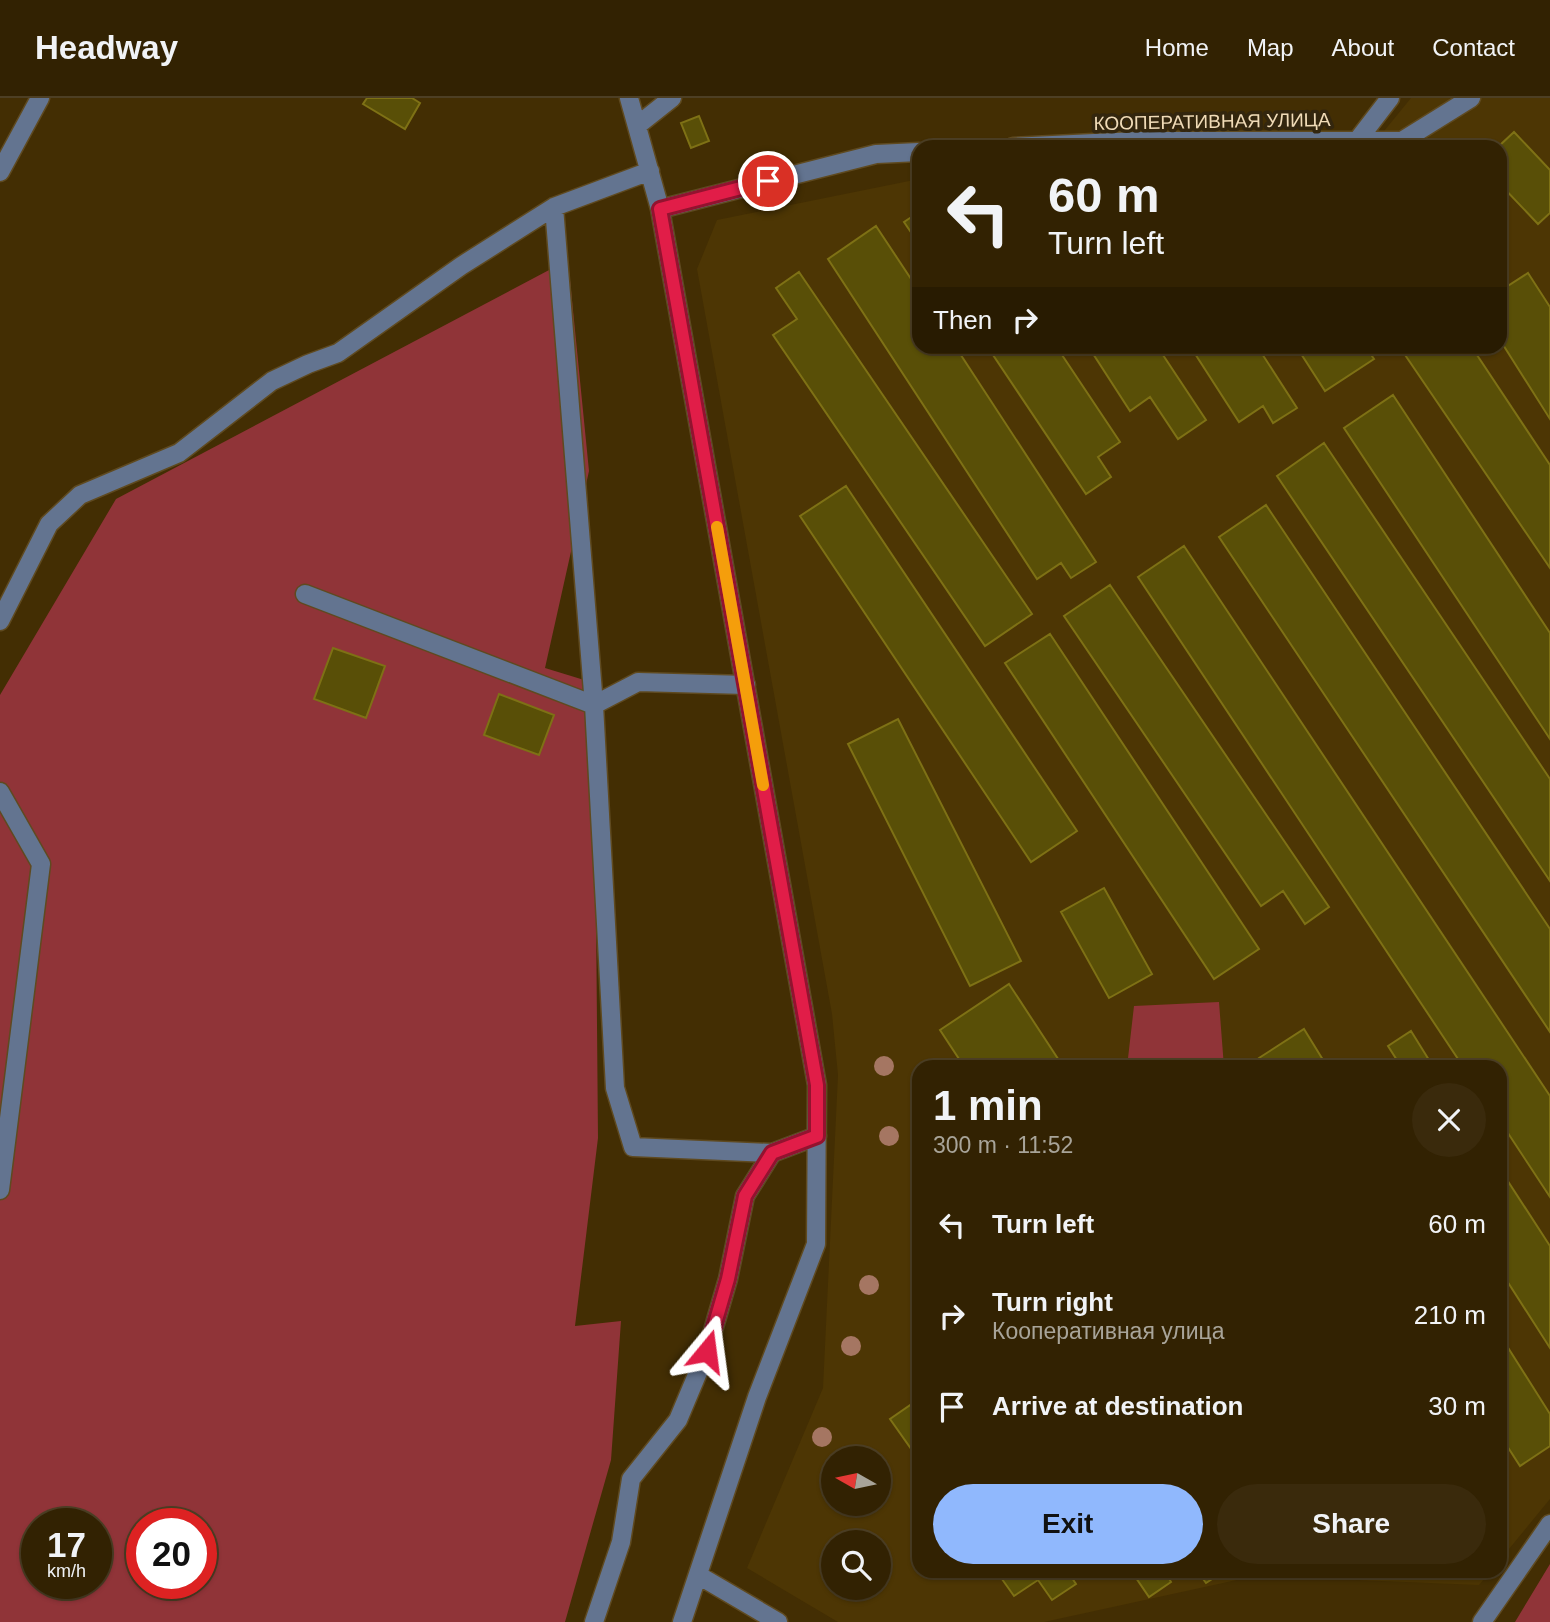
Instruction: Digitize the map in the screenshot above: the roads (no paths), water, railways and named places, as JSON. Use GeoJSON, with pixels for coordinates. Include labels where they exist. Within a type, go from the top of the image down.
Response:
{"type":"FeatureCollection","features":[{"type":"Feature","properties":{"kind":"street"},"geometry":{"type":"LineString","coordinates":[[0,172],[40,98]]}},
{"type":"Feature","properties":{"kind":"street"},"geometry":{"type":"LineString","coordinates":[[629,98],[660,209],[817,1085],[816,1244],[757,1397],[682,1622]]}},
{"type":"Feature","properties":{"kind":"street"},"geometry":{"type":"LineString","coordinates":[[638,125],[672,98]]}},
{"type":"Feature","properties":{"kind":"street","name":"КООПЕРАТИВНАЯ УЛИЦА"},"geometry":{"type":"LineString","coordinates":[[1358,140],[1390,98]]}},
{"type":"Feature","properties":{"kind":"street"},"geometry":{"type":"LineString","coordinates":[[1404,140],[1471,98]]}},
{"type":"Feature","properties":{"kind":"street"},"geometry":{"type":"LineString","coordinates":[[660,209],[876,154],[912,152]]}},
{"type":"Feature","properties":{"kind":"street"},"geometry":{"type":"LineString","coordinates":[[0,621],[49,524],[80,495],[179,453],[272,382],[338,353],[461,266],[554,206],[650,171]]}},
{"type":"Feature","properties":{"kind":"street"},"geometry":{"type":"LineString","coordinates":[[554,206],[594,705],[615,1088],[633,1147],[772,1153],[817,1136]]}},
{"type":"Feature","properties":{"kind":"street"},"geometry":{"type":"LineString","coordinates":[[305,594],[594,705],[638,682],[746,685]]}},
{"type":"Feature","properties":{"kind":"street"},"geometry":{"type":"LineString","coordinates":[[0,792],[41,864],[0,1190]]}},
{"type":"Feature","properties":{"kind":"street"},"geometry":{"type":"LineString","coordinates":[[594,1622],[621,1542],[631,1479],[678,1420],[707,1351],[728,1279],[745,1196],[772,1153]]}},
{"type":"Feature","properties":{"kind":"street"},"geometry":{"type":"LineString","coordinates":[[1482,1622],[1550,1524]]}},
{"type":"Feature","properties":{"kind":"street"},"geometry":{"type":"LineString","coordinates":[[698,1575],[778,1622]]}}]}
